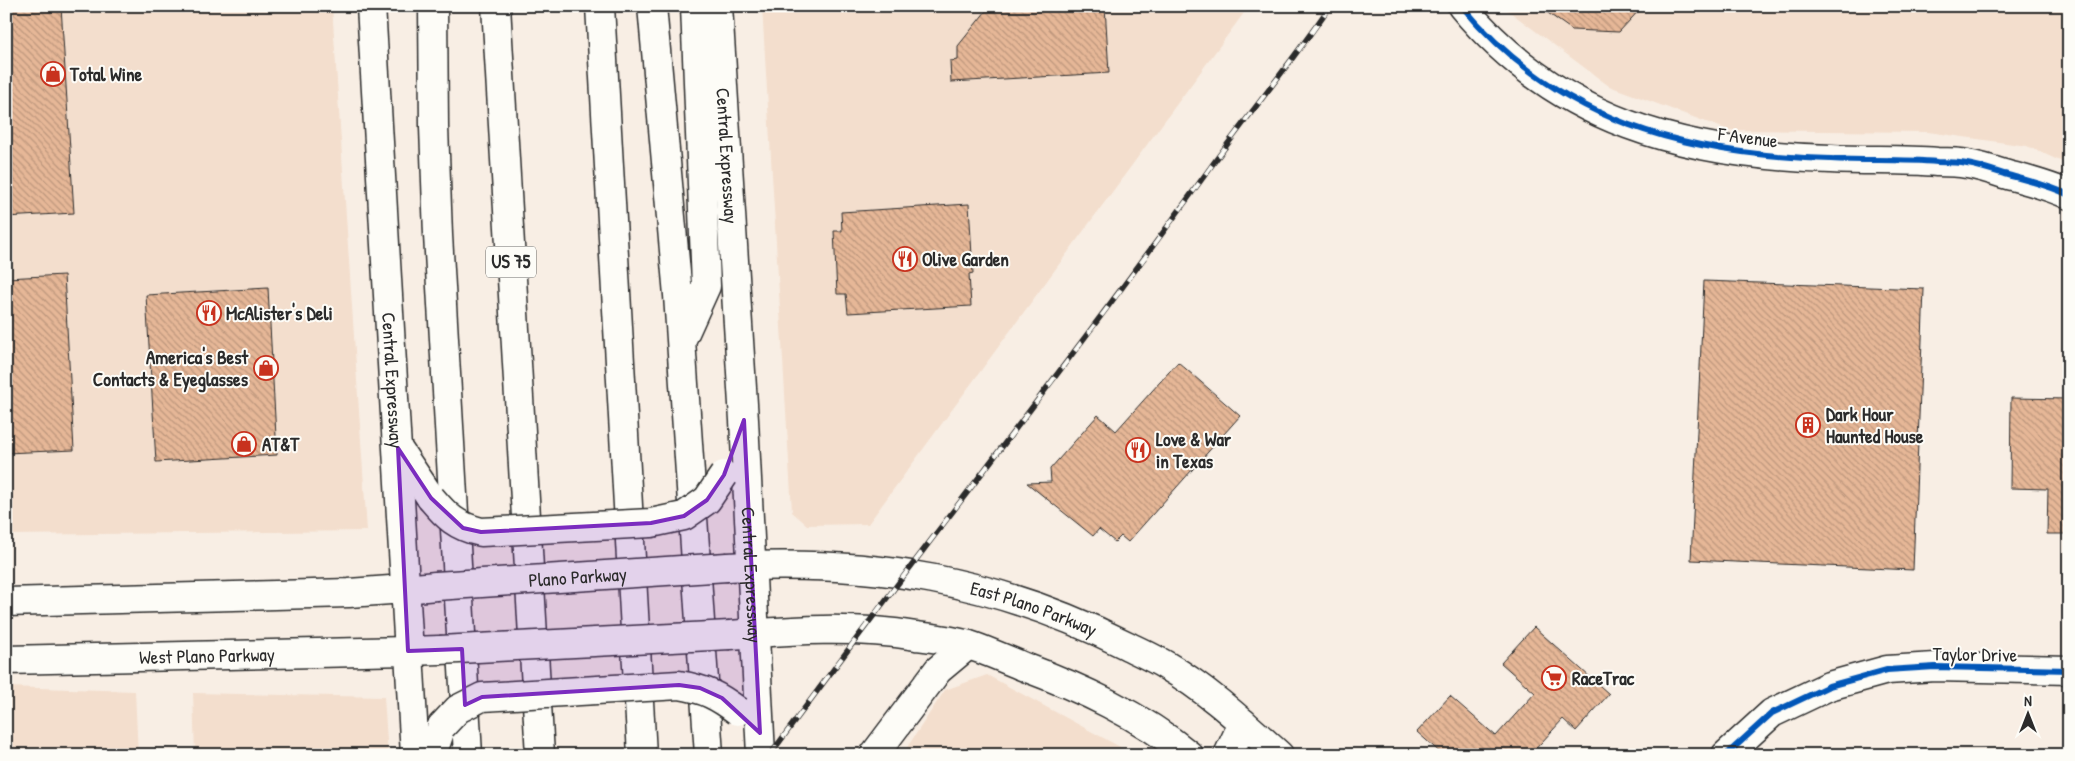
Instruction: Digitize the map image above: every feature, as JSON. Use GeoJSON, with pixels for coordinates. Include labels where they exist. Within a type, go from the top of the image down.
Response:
{"type":"FeatureCollection","features":[{"type":"Feature","properties":{"kind":"main road","name":"Central Expressway"},"geometry":{"type":"LineString","coordinates":[[370,6],[415,755]]}},
{"type":"Feature","properties":{"kind":"main road"},"geometry":{"type":"LineString","coordinates":[[433,6],[434,126],[438,235],[468,755]]}},
{"type":"Feature","properties":{"kind":"main road","name":"US 75"},"geometry":{"type":"LineString","coordinates":[[496,6],[540,755]]}},
{"type":"Feature","properties":{"kind":"main road"},"geometry":{"type":"LineString","coordinates":[[600,6],[642,755]]}},
{"type":"Feature","properties":{"kind":"main road"},"geometry":{"type":"LineString","coordinates":[[652,6],[681,342],[709,755]]}},
{"type":"Feature","properties":{"kind":"main road"},"geometry":{"type":"LineString","coordinates":[[681,342],[706,286],[696,6]]}},
{"type":"Feature","properties":{"kind":"main road","name":"Central Expressway"},"geometry":{"type":"LineString","coordinates":[[718,6],[744,420],[739,566],[742,634],[761,744]]}},
{"type":"Feature","properties":{"kind":"main road","name":"F Avenue"},"geometry":{"type":"LineString","coordinates":[[1462,6],[1475,22],[1526,69],[1556,91],[1591,109],[1640,129],[1689,144],[1782,157],[1832,160],[1902,160],[1967,164],[2051,186],[2069,195]]}},
{"type":"Feature","properties":{"kind":"main road"},"geometry":{"type":"LineString","coordinates":[[398,448],[430,498],[446,516],[463,528],[481,532],[651,523],[684,516],[707,500],[724,475],[744,420]]}},
{"type":"Feature","properties":{"kind":"main road","name":"Plano Parkway"},"geometry":{"type":"LineString","coordinates":[[404,589],[739,566]]}},
{"type":"Feature","properties":{"kind":"main road","name":"East Plano Parkway"},"geometry":{"type":"LineString","coordinates":[[739,566],[814,566],[906,573],[950,581],[1008,597],[1066,617],[1167,666],[1211,696],[1279,755]]}},
{"type":"Feature","properties":{"kind":"main road"},"geometry":{"type":"LineString","coordinates":[[6,602],[349,593],[404,589]]}},
{"type":"Feature","properties":{"kind":"main road"},"geometry":{"type":"LineString","coordinates":[[408,651],[814,630],[861,630],[914,636],[968,645],[1075,686],[1174,742],[1189,755]]}},
{"type":"Feature","properties":{"kind":"main road"},"geometry":{"type":"LineString","coordinates":[[874,755],[938,670],[968,645]]}},
{"type":"Feature","properties":{"kind":"main road","name":"West Plano Parkway"},"geometry":{"type":"LineString","coordinates":[[6,660],[408,651]]}},
{"type":"Feature","properties":{"kind":"main road","name":"Taylor Drive"},"geometry":{"type":"LineString","coordinates":[[1726,755],[1772,712],[1829,686],[1887,670],[1935,667],[2069,670]]}},
{"type":"Feature","properties":{"kind":"main road"},"geometry":{"type":"LineString","coordinates":[[432,755],[442,726],[458,709],[482,697],[680,685],[700,688],[722,698],[738,711],[761,744]]}},
{"type":"Feature","properties":{"kind":"main road"},"geometry":{"type":"LineString","coordinates":[[1228,755],[1243,723]]}},
{"type":"Feature","properties":{"kind":"highlighted area"},"geometry":{"type":"Polygon","coordinates":[[[744,420],[760,733],[722,698],[700,688],[679,685],[482,697],[465,705],[462,649],[408,651],[398,448],[431,498],[463,528],[481,532],[651,523],[684,516],[707,500],[724,475],[744,420]]]}},
{"type":"Feature","properties":{"kind":"shaded area"},"geometry":{"type":"Polygon","coordinates":[[[6,6],[332,6],[367,531],[6,535],[6,6]]]}},
{"type":"Feature","properties":{"kind":"shaded area"},"geometry":{"type":"Polygon","coordinates":[[[762,6],[1249,6],[868,524],[807,525],[792,512],[762,6]]]}},
{"type":"Feature","properties":{"kind":"shaded area"},"geometry":{"type":"Polygon","coordinates":[[[1502,6],[2069,6],[2069,165],[2027,146],[1928,132],[1728,130],[1609,86],[1502,6]]]}},
{"type":"Feature","properties":{"kind":"shaded area"},"geometry":{"type":"Polygon","coordinates":[[[987,675],[1135,755],[902,755],[945,690],[987,675]]]}},
{"type":"Feature","properties":{"kind":"shaded area"},"geometry":{"type":"Polygon","coordinates":[[[6,687],[135,691],[138,755],[6,755],[6,687]]]}},
{"type":"Feature","properties":{"kind":"shaded area"},"geometry":{"type":"Polygon","coordinates":[[[193,693],[384,697],[388,755],[195,755],[193,693]]]}},
{"type":"Feature","properties":{"kind":"building"},"geometry":{"type":"Polygon","coordinates":[[[6,6],[61,6],[74,213],[6,217],[6,6]]]}},
{"type":"Feature","properties":{"kind":"building"},"geometry":{"type":"Polygon","coordinates":[[[1040,6],[1105,6],[1109,73],[951,82],[950,61],[958,60],[958,46],[986,11],[1040,6]]]}},
{"type":"Feature","properties":{"kind":"building"},"geometry":{"type":"Polygon","coordinates":[[[1538,6],[1643,6],[1619,32],[1572,30],[1538,6]]]}},
{"type":"Feature","properties":{"kind":"building","name":"Olive Garden"},"geometry":{"type":"Polygon","coordinates":[[[969,204],[973,273],[969,274],[971,306],[848,313],[846,294],[837,294],[834,231],[842,231],[841,212],[969,204]]]}},
{"type":"Feature","properties":{"kind":"building"},"geometry":{"type":"Polygon","coordinates":[[[64,275],[74,450],[6,453],[6,278],[64,275]]]}},
{"type":"Feature","properties":{"kind":"building","name":"Dark Hour Haunted House"},"geometry":{"type":"Polygon","coordinates":[[[1704,281],[1924,289],[1913,570],[1691,560],[1704,281]]]}},
{"type":"Feature","properties":{"kind":"building"},"geometry":{"type":"Polygon","coordinates":[[[268,288],[277,455],[156,462],[146,295],[268,288]]]}},
{"type":"Feature","properties":{"kind":"building","name":"Love & War in Texas"},"geometry":{"type":"Polygon","coordinates":[[[1178,362],[1240,416],[1128,542],[1121,536],[1115,542],[1099,529],[1093,536],[1027,483],[1051,482],[1050,469],[1098,415],[1116,431],[1178,362]]]}},
{"type":"Feature","properties":{"kind":"building"},"geometry":{"type":"Polygon","coordinates":[[[2011,398],[2069,399],[2069,534],[2047,534],[2048,489],[2010,488],[2011,398]]]}},
{"type":"Feature","properties":{"kind":"building"},"geometry":{"type":"Polygon","coordinates":[[[1534,627],[1609,694],[1576,731],[1563,719],[1530,755],[1443,755],[1417,732],[1450,696],[1496,736],[1535,693],[1501,663],[1534,627]]]}},
{"type":"Feature","properties":{"kind":"railway"},"geometry":{"type":"LineString","coordinates":[[770,755],[1161,236],[1330,6]]}},
{"type":"Feature","properties":{"kind":"cycle path"},"geometry":{"type":"LineString","coordinates":[[1462,6],[1499,46],[1540,78],[1583,104],[1628,124],[1676,139],[1726,150],[1777,156],[1964,163],[2037,183],[2069,195]]}},
{"type":"Feature","properties":{"kind":"cycle path"},"geometry":{"type":"LineString","coordinates":[[1726,755],[1772,713],[1829,686],[1887,670],[1935,667],[2069,670]]}},
{"type":"Feature","properties":{"kind":"place","name":"Total Wine"},"geometry":{"type":"Point","coordinates":[53,74]}},
{"type":"Feature","properties":{"kind":"place","name":"Olive Garden"},"geometry":{"type":"Point","coordinates":[905,259]}},
{"type":"Feature","properties":{"kind":"place","name":"McAlister's Deli"},"geometry":{"type":"Point","coordinates":[209,313]}},
{"type":"Feature","properties":{"kind":"place","name":"America's Best Contacts & Eyeglasses"},"geometry":{"type":"Point","coordinates":[266,368]}},
{"type":"Feature","properties":{"kind":"place","name":"Dark Hour Haunted House"},"geometry":{"type":"Point","coordinates":[1808,425]}},
{"type":"Feature","properties":{"kind":"place","name":"AT&T"},"geometry":{"type":"Point","coordinates":[244,444]}},
{"type":"Feature","properties":{"kind":"place","name":"Love & War in Texas"},"geometry":{"type":"Point","coordinates":[1138,450]}},
{"type":"Feature","properties":{"kind":"place","name":"RaceTrac"},"geometry":{"type":"Point","coordinates":[1554,678]}}]}
